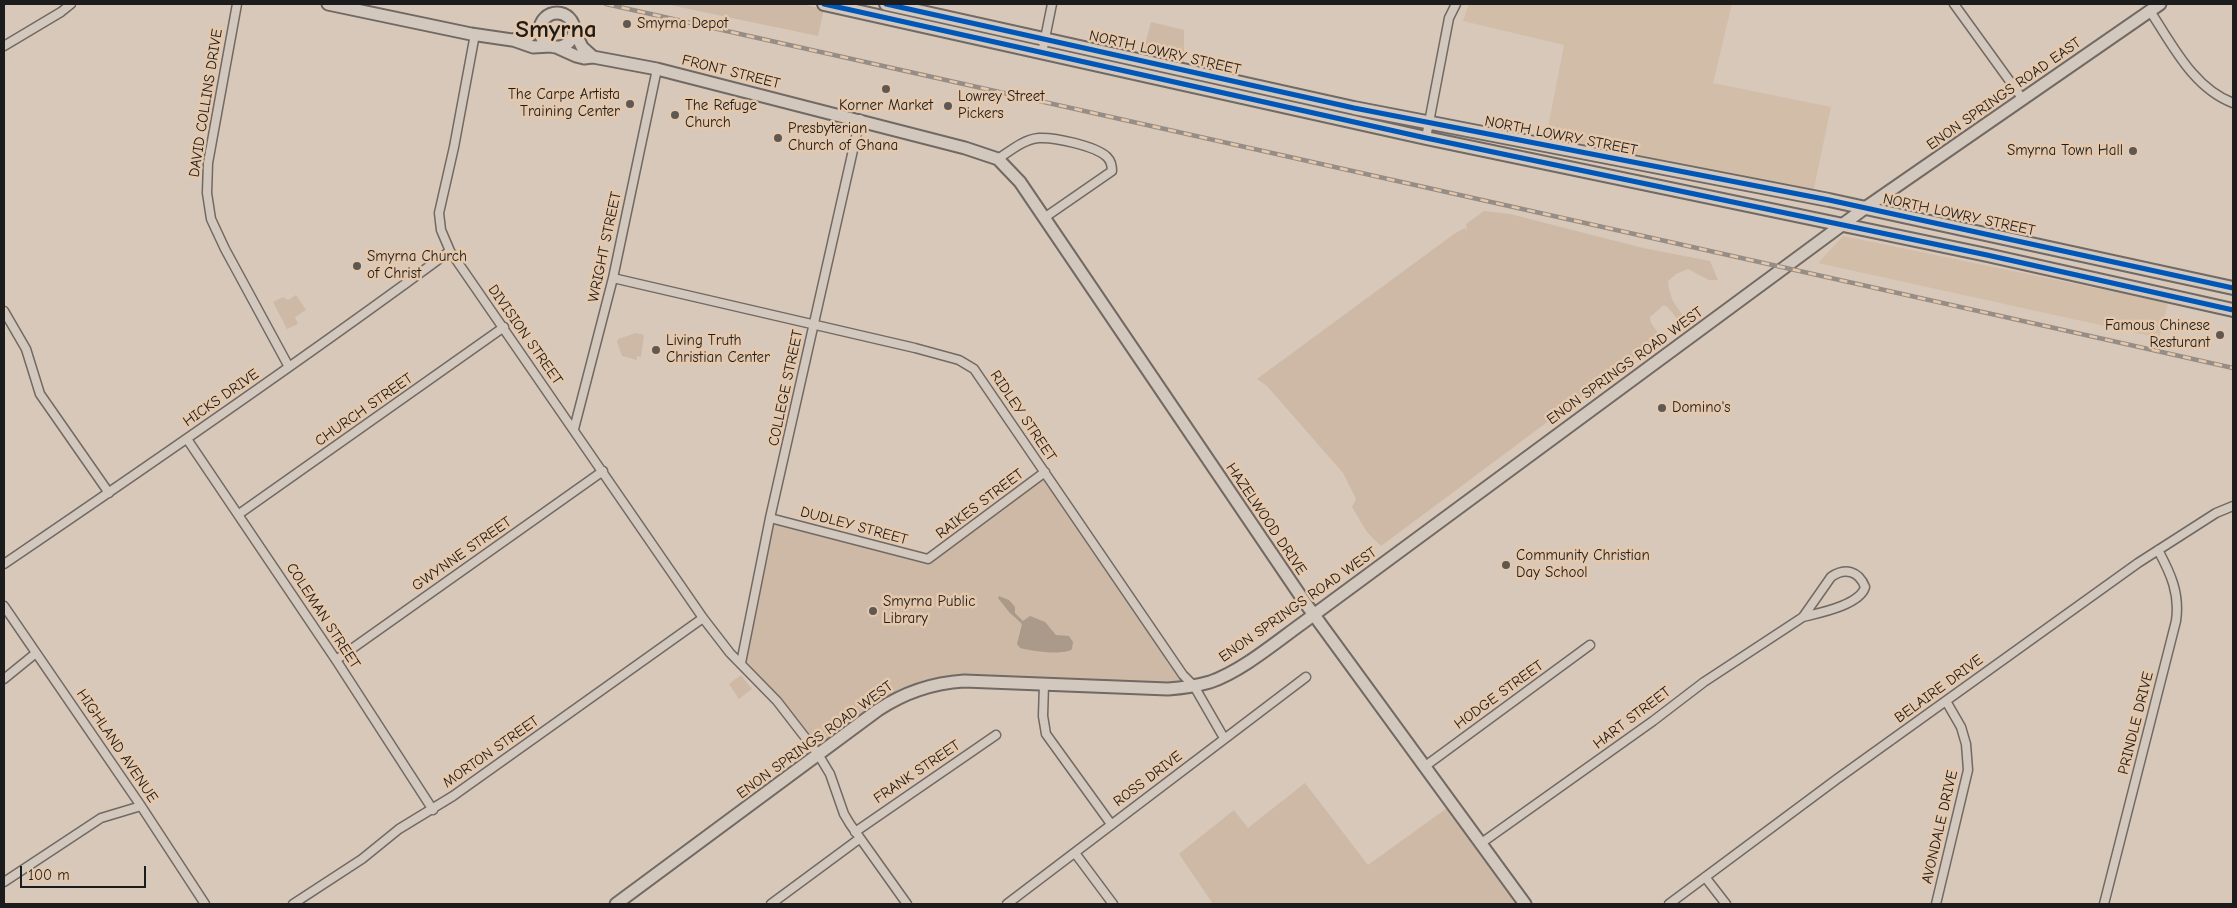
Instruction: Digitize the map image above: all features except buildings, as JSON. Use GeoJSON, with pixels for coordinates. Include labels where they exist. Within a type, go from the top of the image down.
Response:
{"type":"FeatureCollection","features":[{"type":"Feature","properties":{"kind":"main road"},"geometry":{"type":"LineString","coordinates":[[830,4],[1426,138],[2042,267],[2233,310]]}},
{"type":"Feature","properties":{"kind":"main road","name":"NORTH LOWRY STREET"},"geometry":{"type":"LineString","coordinates":[[886,4],[1354,108],[1865,208],[2052,247],[2233,288]]}},
{"type":"Feature","properties":{"kind":"main road"},"geometry":{"type":"LineString","coordinates":[[2042,267],[2052,247]]}},
{"type":"Feature","properties":{"kind":"street"},"geometry":{"type":"LineString","coordinates":[[4,46],[71,4]]}},
{"type":"Feature","properties":{"kind":"street","name":"DAVID COLLINS DRIVE"},"geometry":{"type":"LineString","coordinates":[[237,4],[208,163],[207,193],[212,218],[225,249],[289,366]]}},
{"type":"Feature","properties":{"kind":"street","name":"FRONT STREET"},"geometry":{"type":"LineString","coordinates":[[328,4],[512,40],[533,47],[553,46],[584,58],[593,57],[657,69],[860,119]]}},
{"type":"Feature","properties":{"kind":"street"},"geometry":{"type":"LineString","coordinates":[[1042,53],[1052,4]]}},
{"type":"Feature","properties":{"kind":"street"},"geometry":{"type":"LineString","coordinates":[[1426,138],[1449,18],[1456,4]]}},
{"type":"Feature","properties":{"kind":"street"},"geometry":{"type":"LineString","coordinates":[[1954,4],[2022,98]]}},
{"type":"Feature","properties":{"kind":"street","name":"ENON SPRINGS ROAD EAST"},"geometry":{"type":"LineString","coordinates":[[1865,208],[2160,4]]}},
{"type":"Feature","properties":{"kind":"street","name":"FRONT STREET"},"geometry":{"type":"LineString","coordinates":[[512,40],[529,36],[540,28],[543,19],[551,14],[567,9],[582,47],[593,57]]}},
{"type":"Feature","properties":{"kind":"street"},"geometry":{"type":"LineString","coordinates":[[2150,11],[2179,54],[2204,86],[2217,97],[2233,103]]}},
{"type":"Feature","properties":{"kind":"street"},"geometry":{"type":"LineString","coordinates":[[540,28],[541,37],[553,46],[568,42],[574,30]]}},
{"type":"Feature","properties":{"kind":"street","name":"DIVISION STREET"},"geometry":{"type":"LineString","coordinates":[[476,34],[439,213],[440,230],[450,251],[703,618]]}},
{"type":"Feature","properties":{"kind":"street","name":"WRIGHT STREET"},"geometry":{"type":"LineString","coordinates":[[574,429],[614,278],[657,69]]}},
{"type":"Feature","properties":{"kind":"street","name":"HAZELWOOD DRIVE"},"geometry":{"type":"LineString","coordinates":[[860,119],[910,135],[966,148],[998,160],[1020,182],[1314,615],[1525,904]]}},
{"type":"Feature","properties":{"kind":"street","name":"COLLEGE STREET"},"geometry":{"type":"LineString","coordinates":[[741,662],[770,518],[860,119]]}},
{"type":"Feature","properties":{"kind":"street"},"geometry":{"type":"LineString","coordinates":[[998,160],[1016,146],[1038,138],[1057,139],[1082,146],[1106,156],[1112,163],[1112,171],[1044,218]]}},
{"type":"Feature","properties":{"kind":"street","name":"ENON SPRINGS ROAD WEST"},"geometry":{"type":"LineString","coordinates":[[616,904],[889,702],[926,686],[964,680],[1168,689],[1210,682],[1228,674],[1314,615],[1865,208]]}},
{"type":"Feature","properties":{"kind":"street","name":"HICKS DRIVE"},"geometry":{"type":"LineString","coordinates":[[4,564],[187,439],[450,251]]}},
{"type":"Feature","properties":{"kind":"street","name":"RIDLEY STREET"},"geometry":{"type":"LineString","coordinates":[[614,278],[915,348],[959,360],[974,369],[1182,674],[1194,686],[1224,738]]}},
{"type":"Feature","properties":{"kind":"street"},"geometry":{"type":"LineString","coordinates":[[4,312],[26,349],[40,394],[109,493]]}},
{"type":"Feature","properties":{"kind":"street","name":"CHURCH STREET"},"geometry":{"type":"LineString","coordinates":[[239,514],[504,328]]}},
{"type":"Feature","properties":{"kind":"street","name":"COLEMAN STREET"},"geometry":{"type":"LineString","coordinates":[[187,439],[336,660],[433,810]]}},
{"type":"Feature","properties":{"kind":"street","name":"GWYNNE STREET"},"geometry":{"type":"LineString","coordinates":[[336,660],[603,471]]}},
{"type":"Feature","properties":{"kind":"street","name":"RAIKES STREET"},"geometry":{"type":"LineString","coordinates":[[932,558],[1045,472]]}},
{"type":"Feature","properties":{"kind":"street","name":"BELAIRE DRIVE"},"geometry":{"type":"LineString","coordinates":[[1669,904],[1946,701],[2158,550],[2216,513],[2233,506]]}},
{"type":"Feature","properties":{"kind":"street","name":"DUDLEY STREET"},"geometry":{"type":"LineString","coordinates":[[770,518],[922,559],[932,558]]}},
{"type":"Feature","properties":{"kind":"street","name":"PRINDLE DRIVE"},"geometry":{"type":"LineString","coordinates":[[2104,904],[2176,621],[2178,603],[2175,586],[2158,550]]}},
{"type":"Feature","properties":{"kind":"street","name":"HART STREET"},"geometry":{"type":"LineString","coordinates":[[1480,844],[1653,721],[1704,682],[1803,617],[1842,606],[1864,592],[1863,582],[1855,573],[1849,571],[1837,573],[1824,585],[1803,617]]}},
{"type":"Feature","properties":{"kind":"street","name":"HIGHLAND AVENUE"},"geometry":{"type":"LineString","coordinates":[[4,606],[142,806],[205,904]]}},
{"type":"Feature","properties":{"kind":"street"},"geometry":{"type":"LineString","coordinates":[[703,618],[730,653],[741,662],[777,701],[818,754],[827,767],[844,814],[907,904]]}},
{"type":"Feature","properties":{"kind":"street","name":"MORTON STREET"},"geometry":{"type":"LineString","coordinates":[[293,904],[362,859],[399,829],[433,810],[703,618]]}},
{"type":"Feature","properties":{"kind":"street","name":"HODGE STREET"},"geometry":{"type":"LineString","coordinates":[[1424,767],[1590,645]]}},
{"type":"Feature","properties":{"kind":"street"},"geometry":{"type":"LineString","coordinates":[[4,679],[36,653]]}},
{"type":"Feature","properties":{"kind":"street","name":"ROSS DRIVE"},"geometry":{"type":"LineString","coordinates":[[1007,904],[1306,677]]}},
{"type":"Feature","properties":{"kind":"street"},"geometry":{"type":"LineString","coordinates":[[1044,684],[1043,716],[1046,734],[1111,824]]}},
{"type":"Feature","properties":{"kind":"street","name":"AVONDALE DRIVE"},"geometry":{"type":"LineString","coordinates":[[1936,904],[1968,770],[1966,744],[1961,727],[1946,701]]}},
{"type":"Feature","properties":{"kind":"street","name":"FRANK STREET"},"geometry":{"type":"LineString","coordinates":[[771,904],[857,835],[996,735]]}},
{"type":"Feature","properties":{"kind":"street"},"geometry":{"type":"LineString","coordinates":[[4,882],[102,818],[142,806]]}},
{"type":"Feature","properties":{"kind":"street"},"geometry":{"type":"LineString","coordinates":[[1075,852],[1113,904]]}},
{"type":"Feature","properties":{"kind":"street"},"geometry":{"type":"LineString","coordinates":[[1705,877],[1726,904]]}},
{"type":"Feature","properties":{"kind":"shaded area"},"geometry":{"type":"Polygon","coordinates":[[[665,4],[801,4],[824,9],[818,36],[665,4]]]}},
{"type":"Feature","properties":{"kind":"shaded area"},"geometry":{"type":"Polygon","coordinates":[[[1469,4],[1732,4],[1713,83],[1831,107],[1813,193],[1546,138],[1564,45],[1463,21],[1469,4]]]}},
{"type":"Feature","properties":{"kind":"shaded area"},"geometry":{"type":"Polygon","coordinates":[[[1151,22],[1184,30],[1184,62],[1143,53],[1151,22]]]}},
{"type":"Feature","properties":{"kind":"shaded area"},"geometry":{"type":"Polygon","coordinates":[[[1484,211],[1510,214],[1643,248],[1710,261],[1718,280],[1709,280],[1688,269],[1676,274],[1668,281],[1670,293],[1677,307],[1688,321],[1683,325],[1670,309],[1664,305],[1650,317],[1651,323],[1661,337],[1657,342],[1648,339],[1652,344],[1381,546],[1367,532],[1352,507],[1356,499],[1343,473],[1267,386],[1257,379],[1454,234],[1465,228],[1467,231],[1466,224],[1484,211]]]}},
{"type":"Feature","properties":{"kind":"shaded area"},"geometry":{"type":"Polygon","coordinates":[[[1843,236],[2168,303],[2159,338],[1818,263],[1843,236]]]}},
{"type":"Feature","properties":{"kind":"shaded area"},"geometry":{"type":"Polygon","coordinates":[[[296,295],[306,310],[295,317],[298,324],[287,329],[273,302],[283,297],[288,300],[296,295]]]}},
{"type":"Feature","properties":{"kind":"shaded area"},"geometry":{"type":"Polygon","coordinates":[[[636,333],[644,335],[641,357],[637,356],[637,360],[622,356],[617,342],[618,339],[636,333]]]}},
{"type":"Feature","properties":{"kind":"shaded area"},"geometry":{"type":"Polygon","coordinates":[[[1045,472],[1194,686],[975,681],[915,690],[818,754],[741,663],[770,518],[922,559],[1045,472]]]}},
{"type":"Feature","properties":{"kind":"shaded area"},"geometry":{"type":"Polygon","coordinates":[[[999,596],[1009,600],[1015,607],[1015,613],[1023,621],[1030,616],[1045,622],[1056,635],[1069,636],[1073,642],[1072,649],[1055,653],[1020,648],[1017,644],[1022,624],[1009,612],[998,598],[999,596]]]}},
{"type":"Feature","properties":{"kind":"shaded area"},"geometry":{"type":"Polygon","coordinates":[[[741,675],[752,689],[739,699],[729,684],[741,675]]]}},
{"type":"Feature","properties":{"kind":"shaded area"},"geometry":{"type":"Polygon","coordinates":[[[1305,783],[1368,865],[1447,808],[1519,904],[1213,904],[1179,854],[1234,810],[1248,828],[1305,783]]]}},
{"type":"Feature","properties":{"kind":"railway"},"geometry":{"type":"LineString","coordinates":[[606,4],[2233,368]]}},
{"type":"Feature","properties":{"kind":"cycle path"},"geometry":{"type":"LineString","coordinates":[[824,4],[1426,138],[1987,255],[2233,310]]}},
{"type":"Feature","properties":{"kind":"cycle path"},"geometry":{"type":"LineString","coordinates":[[886,4],[1354,108],[1829,200],[2233,288]]}},
{"type":"Feature","properties":{"kind":"place","name":"Smyrna Depot"},"geometry":{"type":"Point","coordinates":[627,24]}},
{"type":"Feature","properties":{"kind":"place","name":"Korner Market"},"geometry":{"type":"Point","coordinates":[886,89]}},
{"type":"Feature","properties":{"kind":"place","name":"The Carpe Artista Training Center"},"geometry":{"type":"Point","coordinates":[630,104]}},
{"type":"Feature","properties":{"kind":"place","name":"Lowrey Street Pickers"},"geometry":{"type":"Point","coordinates":[948,106]}},
{"type":"Feature","properties":{"kind":"place","name":"The Refuge Church"},"geometry":{"type":"Point","coordinates":[675,115]}},
{"type":"Feature","properties":{"kind":"place","name":"Presbyterian Church of Ghana"},"geometry":{"type":"Point","coordinates":[778,138]}},
{"type":"Feature","properties":{"kind":"place","name":"Smyrna Town Hall"},"geometry":{"type":"Point","coordinates":[2133,151]}},
{"type":"Feature","properties":{"kind":"place","name":"Smyrna Church of Christ"},"geometry":{"type":"Point","coordinates":[357,266]}},
{"type":"Feature","properties":{"kind":"place","name":"Famous Chinese Resturant"},"geometry":{"type":"Point","coordinates":[2220,335]}},
{"type":"Feature","properties":{"kind":"place","name":"Living Truth Christian Center"},"geometry":{"type":"Point","coordinates":[656,350]}},
{"type":"Feature","properties":{"kind":"place","name":"Domino's"},"geometry":{"type":"Point","coordinates":[1662,408]}},
{"type":"Feature","properties":{"kind":"place","name":"Community Christian Day School"},"geometry":{"type":"Point","coordinates":[1506,565]}},
{"type":"Feature","properties":{"kind":"place","name":"Smyrna Public Library"},"geometry":{"type":"Point","coordinates":[873,611]}},
{"type":"Feature","properties":{"kind":"district","name":"Smyrna"},"geometry":{"type":"Point","coordinates":[556,30]}}]}
